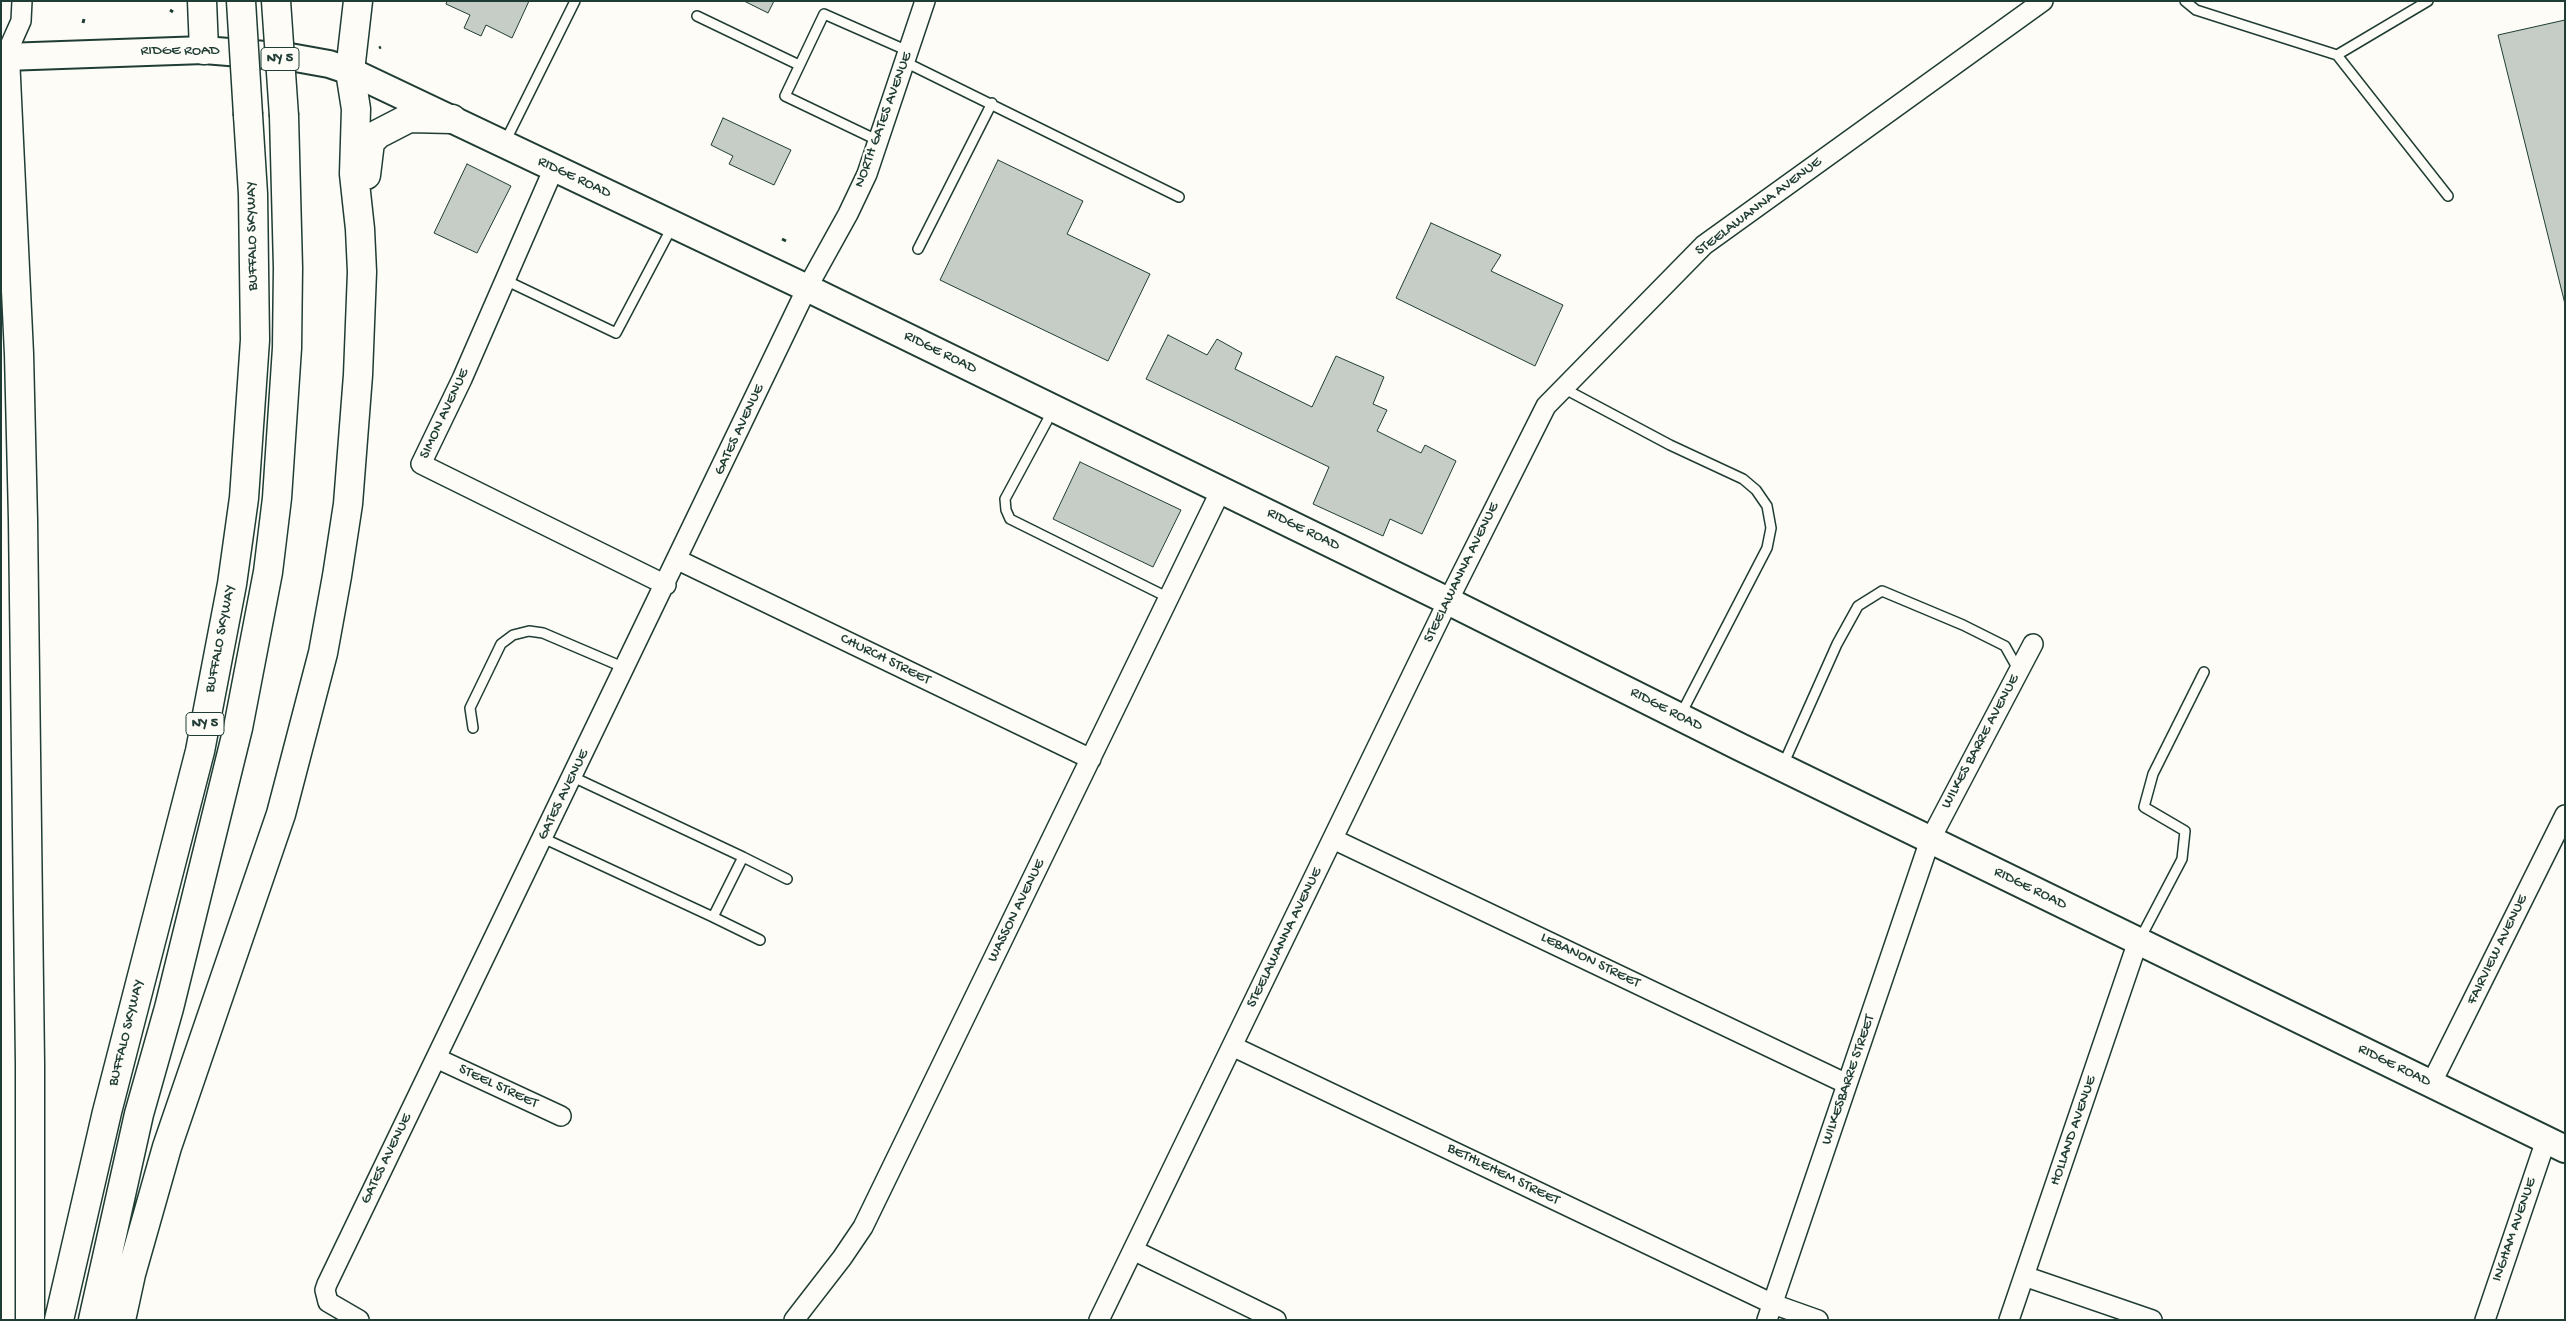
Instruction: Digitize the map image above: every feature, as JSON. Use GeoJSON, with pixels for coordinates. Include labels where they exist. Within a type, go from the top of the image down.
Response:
{"type":"FeatureCollection","features":[{"type":"Feature","properties":{"kind":"highway"},"geometry":{"type":"LineString","coordinates":[[202,1],[204,50]]}},
{"type":"Feature","properties":{"kind":"highway","name":"BUFFALO SKYWAY"},"geometry":{"type":"LineString","coordinates":[[59,1320],[106,1112],[200,751],[232,584],[244,498],[255,340],[253,194],[241,1]]}},
{"type":"Feature","properties":{"kind":"highway","name":"NY 5"},"geometry":{"type":"LineString","coordinates":[[93,1320],[139,1114],[169,1008],[238,728],[268,572],[277,498],[287,348],[284,116],[276,1]]}},
{"type":"Feature","properties":{"kind":"highway"},"geometry":{"type":"LineString","coordinates":[[121,1320],[131,1274],[167,1147],[281,814],[323,654],[348,504],[358,376],[362,272],[360,229],[354,174],[356,108],[350,71],[358,1]]}},
{"type":"Feature","properties":{"kind":"highway"},"geometry":{"type":"LineString","coordinates":[[3,57],[19,354],[23,520],[30,1044],[30,1320]]}},
{"type":"Feature","properties":{"kind":"highway"},"geometry":{"type":"LineString","coordinates":[[360,229],[370,142],[386,129],[409,118],[452,119]]}},
{"type":"Feature","properties":{"kind":"main road","name":"RIDGE ROAD"},"geometry":{"type":"LineString","coordinates":[[3,57],[204,50],[290,57],[329,64],[350,71],[807,288],[1054,408],[1930,840],[2555,1145]]}},
{"type":"Feature","properties":{"kind":"street"},"geometry":{"type":"LineString","coordinates":[[3,57],[21,21],[22,1]]}},
{"type":"Feature","properties":{"kind":"street","name":"NORTH GATES AVENUE"},"geometry":{"type":"LineString","coordinates":[[807,288],[848,214],[879,141],[925,1]]}},
{"type":"Feature","properties":{"kind":"street","name":"STEELAWANNA AVENUE"},"geometry":{"type":"LineString","coordinates":[[1099,1320],[1448,601],[1546,406],[1704,244],[2043,1]]}},
{"type":"Feature","properties":{"kind":"street","name":"SIMON AVENUE"},"geometry":{"type":"LineString","coordinates":[[554,168],[421,464],[666,585]]}},
{"type":"Feature","properties":{"kind":"street","name":"GATES AVENUE"},"geometry":{"type":"LineString","coordinates":[[359,1320],[328,1302],[325,1290],[327,1284],[666,585],[807,288]]}},
{"type":"Feature","properties":{"kind":"street","name":"WASSON AVENUE"},"geometry":{"type":"LineString","coordinates":[[794,1320],[842,1258],[863,1227],[1221,490]]}},
{"type":"Feature","properties":{"kind":"street","name":"CHURCH STREET"},"geometry":{"type":"LineString","coordinates":[[678,560],[1091,759]]}},
{"type":"Feature","properties":{"kind":"street","name":"WILKES BARRE AVENUE"},"geometry":{"type":"LineString","coordinates":[[1930,840],[2033,644]]}},
{"type":"Feature","properties":{"kind":"street","name":"FAIRVIEW AVENUE"},"geometry":{"type":"LineString","coordinates":[[2431,1084],[2565,815]]}},
{"type":"Feature","properties":{"kind":"street","name":"LEBANON STREET"},"geometry":{"type":"LineString","coordinates":[[1333,839],[1847,1084]]}},
{"type":"Feature","properties":{"kind":"street","name":"WILKESBARRE STREET"},"geometry":{"type":"LineString","coordinates":[[1770,1312],[1930,840]]}},
{"type":"Feature","properties":{"kind":"street","name":"HOLLAND AVENUE"},"geometry":{"type":"LineString","coordinates":[[2009,1320],[2138,941]]}},
{"type":"Feature","properties":{"kind":"street","name":"BETHLEHEM STREET"},"geometry":{"type":"LineString","coordinates":[[1232,1046],[1770,1312],[1818,1320]]}},
{"type":"Feature","properties":{"kind":"street","name":"STEEL STREET"},"geometry":{"type":"LineString","coordinates":[[436,1058],[561,1116]]}},
{"type":"Feature","properties":{"kind":"street","name":"INGHAM AVENUE"},"geometry":{"type":"LineString","coordinates":[[2485,1320],[2555,1145]]}},
{"type":"Feature","properties":{"kind":"street"},"geometry":{"type":"LineString","coordinates":[[1133,1250],[1276,1320]]}},
{"type":"Feature","properties":{"kind":"street"},"geometry":{"type":"LineString","coordinates":[[2024,1276],[2152,1320]]}},
{"type":"Feature","properties":{"kind":"lane"},"geometry":{"type":"LineString","coordinates":[[503,144],[575,1]]}},
{"type":"Feature","properties":{"kind":"lane"},"geometry":{"type":"LineString","coordinates":[[2185,1],[2196,10],[2337,55],[2448,196]]}},
{"type":"Feature","properties":{"kind":"lane"},"geometry":{"type":"LineString","coordinates":[[2337,55],[2428,1]]}},
{"type":"Feature","properties":{"kind":"lane"},"geometry":{"type":"LineString","coordinates":[[879,141],[784,96],[824,14],[907,56],[992,103],[1179,197]]}},
{"type":"Feature","properties":{"kind":"lane"},"geometry":{"type":"LineString","coordinates":[[697,16],[799,65]]}},
{"type":"Feature","properties":{"kind":"lane"},"geometry":{"type":"LineString","coordinates":[[918,249],[992,103]]}},
{"type":"Feature","properties":{"kind":"lane"},"geometry":{"type":"LineString","coordinates":[[505,280],[616,333],[673,225]]}},
{"type":"Feature","properties":{"kind":"lane"},"geometry":{"type":"LineString","coordinates":[[1563,388],[1670,446],[1743,479],[1756,490],[1767,506],[1771,528],[1767,548],[1680,717]]}},
{"type":"Feature","properties":{"kind":"lane"},"geometry":{"type":"LineString","coordinates":[[1054,408],[1005,498],[1006,510],[1010,519],[1169,598]]}},
{"type":"Feature","properties":{"kind":"lane"},"geometry":{"type":"LineString","coordinates":[[1782,767],[1837,644],[1858,606],[1882,591],[1963,625],[2005,646],[2019,671]]}},
{"type":"Feature","properties":{"kind":"lane"},"geometry":{"type":"LineString","coordinates":[[473,728],[470,708],[501,644],[513,635],[529,631],[543,633],[625,668]]}},
{"type":"Feature","properties":{"kind":"lane"},"geometry":{"type":"LineString","coordinates":[[2138,941],[2182,860],[2185,831],[2144,807],[2154,774],[2204,672]]}},
{"type":"Feature","properties":{"kind":"lane"},"geometry":{"type":"LineString","coordinates":[[573,777],[787,878]]}},
{"type":"Feature","properties":{"kind":"lane"},"geometry":{"type":"LineString","coordinates":[[543,838],[760,940]]}},
{"type":"Feature","properties":{"kind":"lane"},"geometry":{"type":"LineString","coordinates":[[713,917],[743,857]]}},
{"type":"Feature","properties":{"kind":"path"},"geometry":{"type":"LineString","coordinates":[[782,239],[786,241]]}},
{"type":"Feature","properties":{"kind":"building"},"geometry":{"type":"Polygon","coordinates":[[[447,1],[529,1],[512,38],[486,25],[481,36],[464,28],[470,15],[446,4],[447,1]]]}},
{"type":"Feature","properties":{"kind":"building"},"geometry":{"type":"Polygon","coordinates":[[[744,1],[774,1],[768,13],[744,1]]]}},
{"type":"Feature","properties":{"kind":"building"},"geometry":{"type":"Polygon","coordinates":[[[2565,20],[2565,304],[2498,35],[2565,20]]]}},
{"type":"Feature","properties":{"kind":"building"},"geometry":{"type":"Polygon","coordinates":[[[723,118],[791,150],[774,185],[729,164],[733,156],[711,145],[723,118]]]}},
{"type":"Feature","properties":{"kind":"building"},"geometry":{"type":"Polygon","coordinates":[[[998,160],[1083,201],[1067,234],[1150,274],[1108,361],[940,280],[998,160]]]}},
{"type":"Feature","properties":{"kind":"building"},"geometry":{"type":"Polygon","coordinates":[[[467,164],[511,186],[477,253],[434,233],[467,164]]]}},
{"type":"Feature","properties":{"kind":"building"},"geometry":{"type":"Polygon","coordinates":[[[1431,223],[1501,255],[1491,271],[1563,305],[1535,366],[1396,298],[1431,223]]]}},
{"type":"Feature","properties":{"kind":"building"},"geometry":{"type":"Polygon","coordinates":[[[1168,335],[1207,355],[1217,339],[1242,353],[1235,369],[1312,407],[1336,356],[1384,377],[1373,404],[1387,410],[1377,431],[1421,453],[1425,445],[1456,461],[1422,534],[1390,519],[1383,536],[1313,504],[1329,467],[1146,379],[1168,335]]]}},
{"type":"Feature","properties":{"kind":"building"},"geometry":{"type":"Polygon","coordinates":[[[1080,462],[1181,510],[1153,567],[1053,519],[1080,462]]]}}]}
